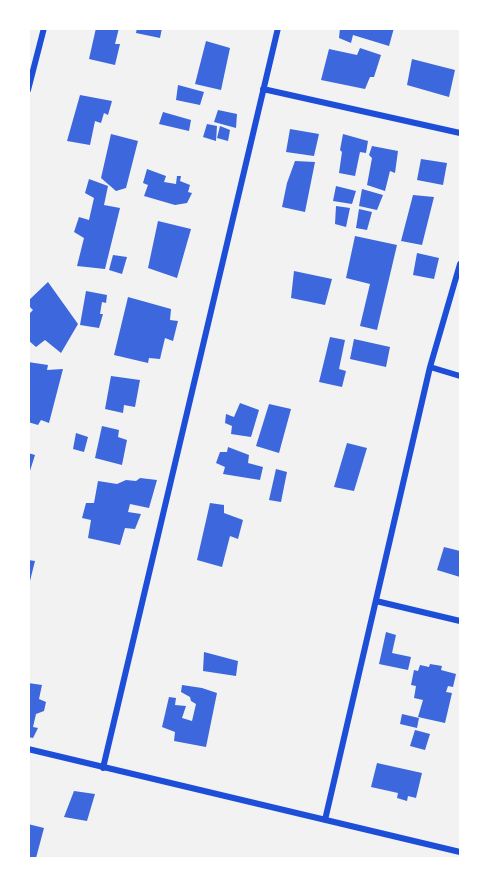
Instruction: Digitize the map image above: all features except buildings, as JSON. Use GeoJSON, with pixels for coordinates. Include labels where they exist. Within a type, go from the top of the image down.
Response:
{"type":"FeatureCollection","features":[{"type":"Feature","properties":{"kind":"street"},"geometry":{"type":"LineString","coordinates":[[28,90],[44,28]]}},
{"type":"Feature","properties":{"kind":"street"},"geometry":{"type":"LineString","coordinates":[[103,768],[278,28]]}},
{"type":"Feature","properties":{"kind":"street"},"geometry":{"type":"LineString","coordinates":[[263,89],[460,133]]}},
{"type":"Feature","properties":{"kind":"street"},"geometry":{"type":"LineString","coordinates":[[325,820],[430,367],[460,264]]}},
{"type":"Feature","properties":{"kind":"street"},"geometry":{"type":"LineString","coordinates":[[430,367],[460,376]]}},
{"type":"Feature","properties":{"kind":"street"},"geometry":{"type":"LineString","coordinates":[[376,601],[460,621]]}},
{"type":"Feature","properties":{"kind":"street"},"geometry":{"type":"LineString","coordinates":[[28,749],[460,852]]}}]}
